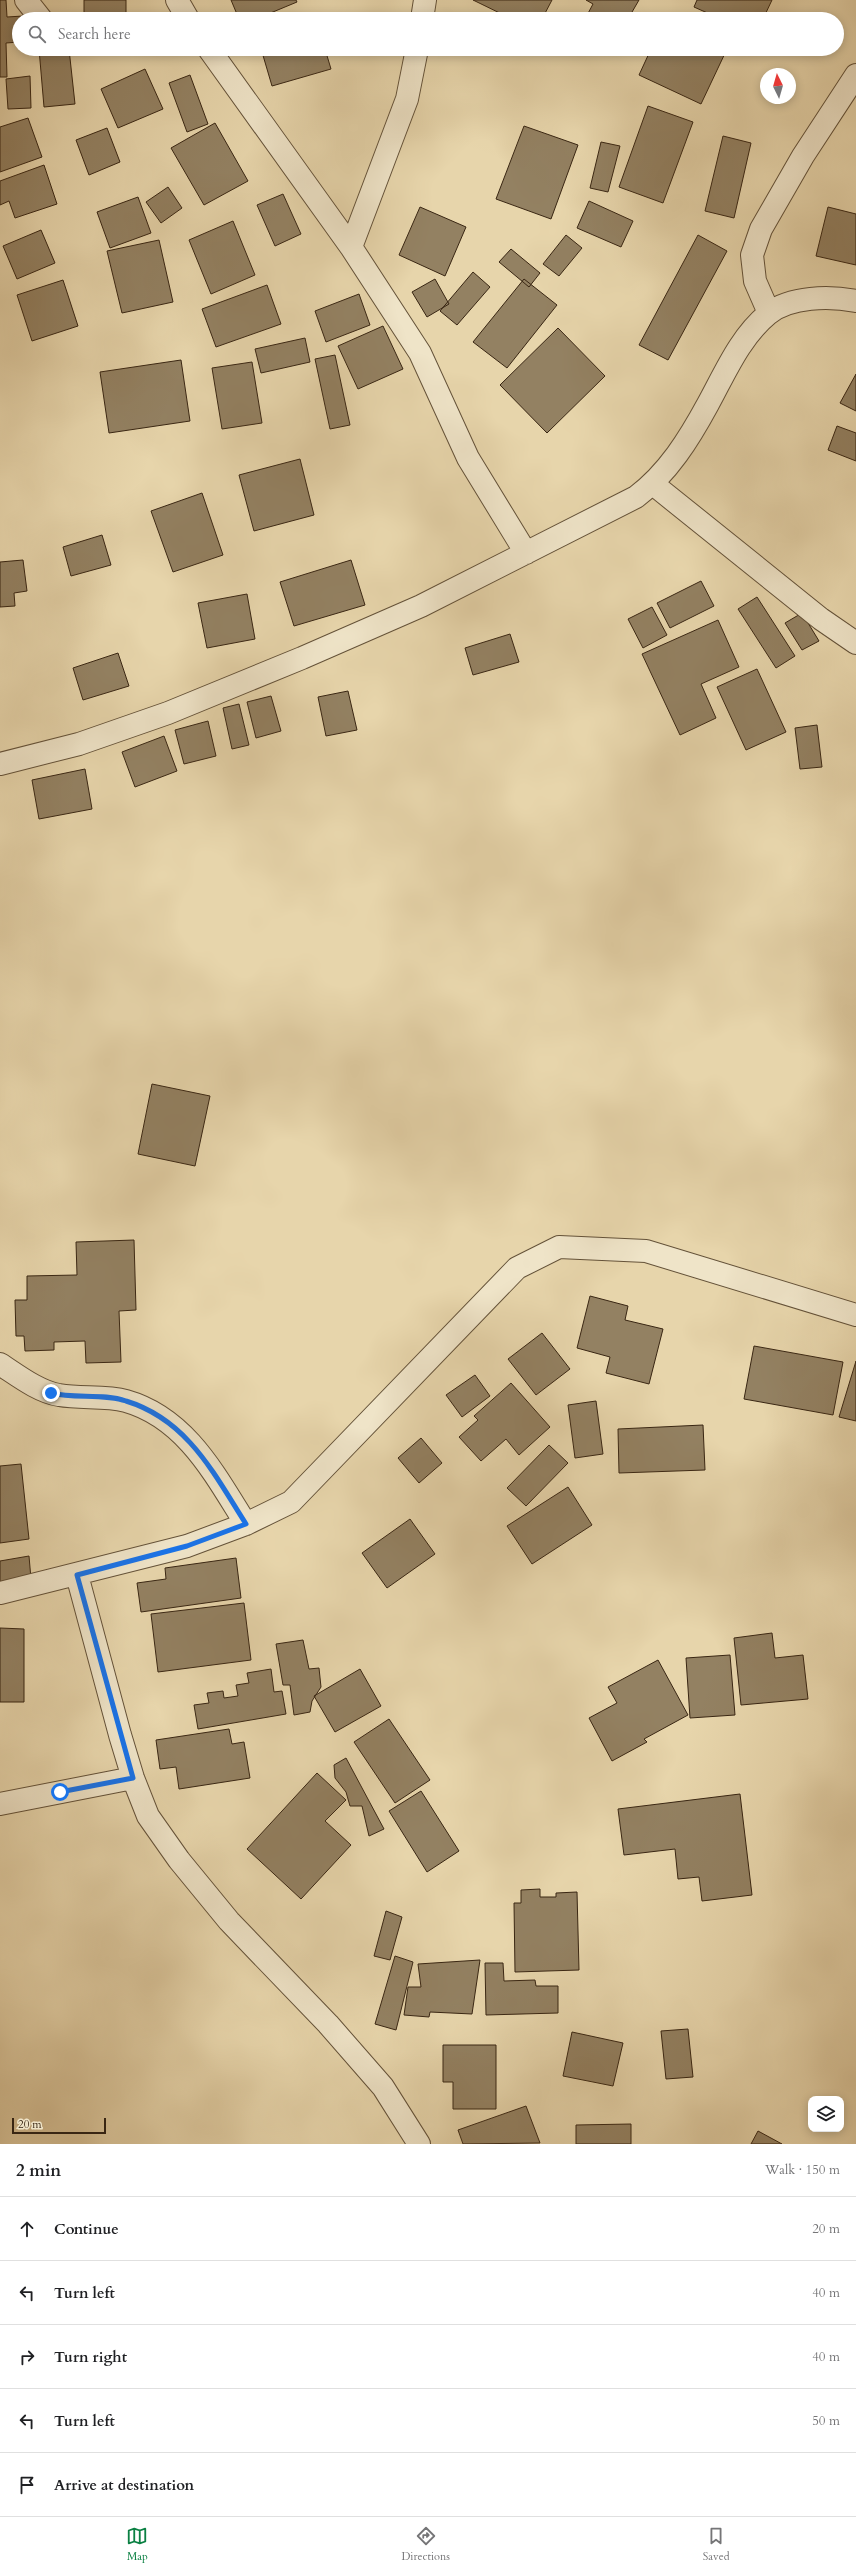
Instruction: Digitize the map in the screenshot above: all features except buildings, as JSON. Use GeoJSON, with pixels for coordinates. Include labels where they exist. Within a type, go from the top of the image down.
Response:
{"type":"FeatureCollection","features":[{"type":"Feature","properties":{"kind":"street"},"geometry":{"type":"LineString","coordinates":[[26,0],[35,12]]}},
{"type":"Feature","properties":{"kind":"street"},"geometry":{"type":"LineString","coordinates":[[177,0],[184,12]]}},
{"type":"Feature","properties":{"kind":"street"},"geometry":{"type":"LineString","coordinates":[[423,12],[425,0]]}},
{"type":"Feature","properties":{"kind":"street"},"geometry":{"type":"LineString","coordinates":[[213,56],[351,247],[420,353],[468,458],[526,553]]}},
{"type":"Feature","properties":{"kind":"street"},"geometry":{"type":"LineString","coordinates":[[351,247],[407,99],[416,56]]}},
{"type":"Feature","properties":{"kind":"street"},"geometry":{"type":"LineString","coordinates":[[769,313],[756,280],[752,255],[762,229],[803,156],[856,75]]}},
{"type":"Feature","properties":{"kind":"street"},"geometry":{"type":"LineString","coordinates":[[0,764],[79,744],[168,713],[414,609],[636,496],[652,484],[690,436],[736,351],[769,313],[800,300],[836,298],[856,301]]}},
{"type":"Feature","properties":{"kind":"street"},"geometry":{"type":"LineString","coordinates":[[652,484],[821,620],[856,642]]}},
{"type":"Feature","properties":{"kind":"street"},"geometry":{"type":"LineString","coordinates":[[0,1593],[77,1575],[187,1546],[246,1524],[291,1502],[517,1268],[559,1246],[646,1251],[856,1315]]}},
{"type":"Feature","properties":{"kind":"street"},"geometry":{"type":"LineString","coordinates":[[0,1364],[51,1393],[126,1400],[169,1423],[197,1448],[246,1524]]}},
{"type":"Feature","properties":{"kind":"street"},"geometry":{"type":"LineString","coordinates":[[77,1575],[133,1778],[148,1816],[179,1860],[229,1921],[328,2024],[384,2087],[419,2144]]}},
{"type":"Feature","properties":{"kind":"street"},"geometry":{"type":"LineString","coordinates":[[0,1804],[133,1778]]}},
{"type":"Feature","properties":{"kind":"route"},"geometry":{"type":"LineString","coordinates":[[51,1393],[72,1397],[126,1400],[156,1415],[176,1428],[197,1448],[246,1524],[187,1546],[77,1575],[133,1778],[60,1792]]}}]}
